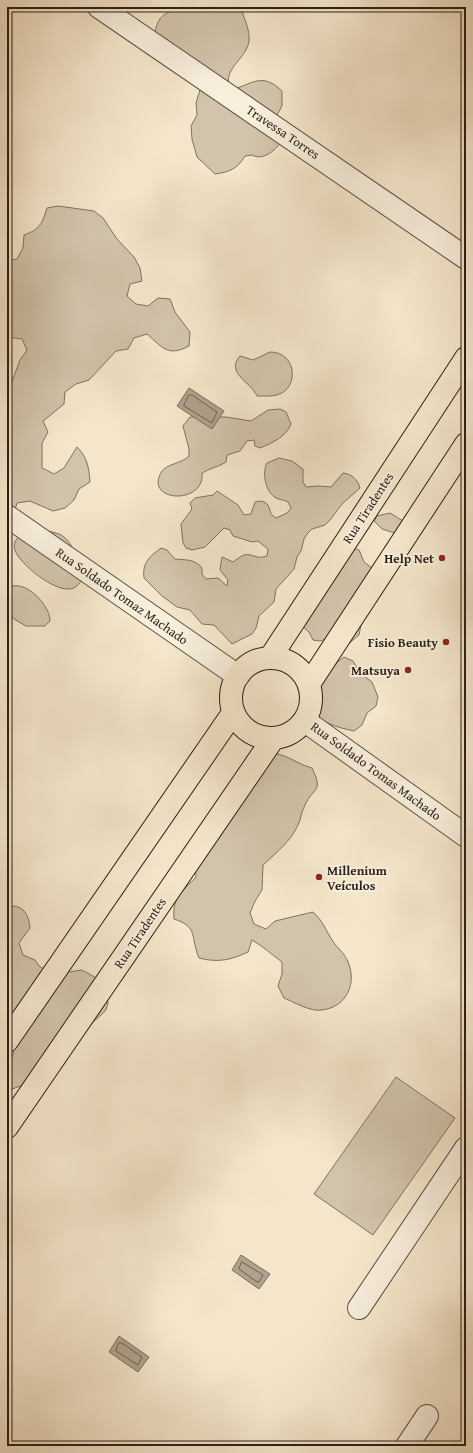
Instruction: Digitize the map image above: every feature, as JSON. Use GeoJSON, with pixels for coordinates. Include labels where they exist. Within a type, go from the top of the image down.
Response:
{"type":"FeatureCollection","features":[{"type":"Feature","properties":{"kind":"main road","name":"Rua Tiradentes"},"geometry":{"type":"LineString","coordinates":[[270,658],[466,358]]}},
{"type":"Feature","properties":{"kind":"main road"},"geometry":{"type":"LineString","coordinates":[[310,684],[466,444]]}},
{"type":"Feature","properties":{"kind":"main road"},"geometry":{"type":"LineString","coordinates":[[270,658],[283,660],[294,665],[303,674],[310,684],[311,703],[305,721],[296,730],[285,736],[273,738],[261,737],[249,732],[240,724],[233,712],[231,700],[232,688],[238,676],[246,667],[257,660],[270,658]]}},
{"type":"Feature","properties":{"kind":"main road"},"geometry":{"type":"LineString","coordinates":[[7,1041],[233,712]]}},
{"type":"Feature","properties":{"kind":"main road","name":"Rua Tiradentes"},"geometry":{"type":"LineString","coordinates":[[7,1127],[273,738]]}},
{"type":"Feature","properties":{"kind":"street","name":"Travessa Torres"},"geometry":{"type":"LineString","coordinates":[[99,7],[466,258]]}},
{"type":"Feature","properties":{"kind":"street","name":"Rua Soldado Tomaz Machado"},"geometry":{"type":"LineString","coordinates":[[7,516],[238,676]]}},
{"type":"Feature","properties":{"kind":"street","name":"Rua Soldado Tomas Machado"},"geometry":{"type":"LineString","coordinates":[[305,721],[466,836]]}},
{"type":"Feature","properties":{"kind":"street"},"geometry":{"type":"LineString","coordinates":[[358,1308],[466,1148]]}},
{"type":"Feature","properties":{"kind":"street"},"geometry":{"type":"LineString","coordinates":[[407,1446],[427,1416]]}},
{"type":"Feature","properties":{"kind":"shaded area"},"geometry":{"type":"Polygon","coordinates":[[[178,7],[240,7],[248,28],[249,41],[244,53],[230,73],[228,79],[229,85],[235,89],[254,82],[265,81],[270,82],[282,91],[282,106],[276,117],[281,141],[276,148],[268,154],[260,157],[252,155],[245,156],[233,169],[215,174],[197,157],[192,139],[191,126],[197,115],[196,103],[200,90],[199,84],[155,33],[158,22],[162,16],[178,7]]]}},
{"type":"Feature","properties":{"kind":"shaded area"},"geometry":{"type":"Polygon","coordinates":[[[58,206],[94,211],[103,218],[117,239],[134,257],[140,268],[142,281],[130,284],[127,296],[136,304],[148,306],[158,298],[170,299],[175,312],[190,332],[189,346],[176,351],[171,351],[162,347],[147,334],[134,338],[128,349],[116,351],[89,380],[76,384],[65,392],[64,404],[43,421],[48,432],[42,443],[42,468],[54,474],[64,468],[77,447],[87,463],[90,482],[79,489],[74,500],[65,508],[53,511],[30,501],[17,503],[10,527],[7,528],[7,383],[11,384],[20,360],[27,350],[22,339],[7,337],[7,261],[17,259],[23,248],[24,235],[40,225],[47,208],[58,206]]]}},
{"type":"Feature","properties":{"kind":"shaded area"},"geometry":{"type":"Polygon","coordinates":[[[270,352],[278,353],[285,357],[289,362],[292,369],[291,382],[282,393],[270,396],[257,396],[237,372],[235,367],[236,362],[240,356],[253,360],[270,352]]]}},
{"type":"Feature","properties":{"kind":"shaded area"},"geometry":{"type":"Polygon","coordinates":[[[280,409],[286,412],[291,424],[286,433],[278,439],[260,448],[255,446],[254,440],[247,441],[240,451],[227,455],[226,462],[202,473],[200,484],[194,491],[185,495],[176,496],[167,494],[160,489],[158,481],[162,471],[168,466],[182,461],[189,456],[189,449],[183,426],[190,417],[226,417],[251,421],[268,410],[280,409]]]}},
{"type":"Feature","properties":{"kind":"shaded area"},"geometry":{"type":"Polygon","coordinates":[[[279,458],[292,461],[303,469],[303,482],[306,487],[331,487],[343,473],[354,478],[358,482],[360,488],[342,504],[325,525],[312,529],[307,534],[301,551],[297,557],[294,569],[276,589],[274,602],[259,616],[256,628],[252,634],[232,644],[214,625],[202,624],[190,610],[177,607],[162,596],[144,578],[145,564],[153,554],[161,548],[167,550],[175,559],[190,560],[196,563],[202,568],[202,574],[206,579],[218,578],[227,586],[228,580],[220,570],[222,557],[233,562],[244,555],[257,557],[267,556],[268,549],[258,541],[252,542],[233,536],[230,530],[224,528],[205,547],[192,550],[186,548],[183,543],[181,524],[192,509],[190,503],[195,498],[213,495],[217,491],[238,505],[244,515],[251,514],[255,502],[258,501],[266,503],[271,514],[276,518],[287,513],[291,508],[288,502],[272,495],[267,487],[265,476],[267,463],[279,458]]]}},
{"type":"Feature","properties":{"kind":"shaded area"},"geometry":{"type":"Polygon","coordinates":[[[390,513],[403,521],[395,533],[382,529],[374,521],[377,516],[390,513]]]}},
{"type":"Feature","properties":{"kind":"shaded area"},"geometry":{"type":"Polygon","coordinates":[[[34,529],[59,534],[68,541],[75,553],[83,578],[76,587],[64,589],[48,582],[33,571],[18,556],[14,546],[16,541],[19,536],[34,529]]]}},
{"type":"Feature","properties":{"kind":"shaded area"},"geometry":{"type":"Polygon","coordinates":[[[353,548],[359,550],[364,562],[372,568],[359,635],[346,646],[326,639],[320,641],[313,640],[309,632],[302,626],[353,548]]]}},
{"type":"Feature","properties":{"kind":"shaded area"},"geometry":{"type":"Polygon","coordinates":[[[7,586],[21,586],[37,596],[45,606],[50,621],[45,626],[26,626],[14,619],[7,611],[7,586]]]}},
{"type":"Feature","properties":{"kind":"shaded area"},"geometry":{"type":"Polygon","coordinates":[[[344,657],[353,661],[361,674],[372,682],[378,697],[376,706],[367,713],[362,725],[354,731],[328,723],[322,724],[315,719],[310,712],[313,691],[336,663],[344,657]]]}},
{"type":"Feature","properties":{"kind":"shaded area"},"geometry":{"type":"Polygon","coordinates":[[[278,754],[312,768],[317,786],[305,805],[295,831],[283,846],[263,865],[262,890],[250,913],[254,924],[266,929],[275,921],[313,912],[324,925],[332,940],[348,962],[351,978],[348,993],[344,999],[331,1008],[322,1010],[312,1010],[284,998],[278,986],[282,974],[282,962],[256,942],[252,940],[248,952],[236,957],[224,960],[206,960],[199,958],[191,929],[182,922],[174,919],[176,900],[182,891],[196,877],[195,865],[265,756],[278,754]]]}},
{"type":"Feature","properties":{"kind":"shaded area"},"geometry":{"type":"Polygon","coordinates":[[[16,906],[23,910],[29,920],[30,928],[19,943],[23,955],[35,960],[39,966],[44,969],[56,966],[69,972],[82,970],[100,980],[106,991],[108,1003],[106,1010],[101,1015],[23,1085],[7,1091],[7,1064],[12,1057],[14,1049],[13,1043],[7,1041],[7,908],[16,906]]]}},
{"type":"Feature","properties":{"kind":"shaded area"},"geometry":{"type":"Polygon","coordinates":[[[396,1077],[455,1118],[373,1235],[314,1194],[396,1077]]]}},
{"type":"Feature","properties":{"kind":"water"},"geometry":{"type":"Polygon","coordinates":[[[189,388],[224,411],[212,429],[177,406],[189,388]]]}},
{"type":"Feature","properties":{"kind":"water"},"geometry":{"type":"Polygon","coordinates":[[[241,1255],[270,1274],[259,1289],[232,1270],[241,1255]]]}},
{"type":"Feature","properties":{"kind":"water"},"geometry":{"type":"Polygon","coordinates":[[[119,1336],[149,1357],[138,1372],[109,1352],[119,1336]]]}},
{"type":"Feature","properties":{"kind":"place","name":"Help Net"},"geometry":{"type":"Point","coordinates":[442,558]}},
{"type":"Feature","properties":{"kind":"place","name":"Fisio Beauty"},"geometry":{"type":"Point","coordinates":[446,642]}},
{"type":"Feature","properties":{"kind":"place","name":"Matsuya"},"geometry":{"type":"Point","coordinates":[408,670]}},
{"type":"Feature","properties":{"kind":"place","name":"Millenium Veículos"},"geometry":{"type":"Point","coordinates":[319,877]}}]}
